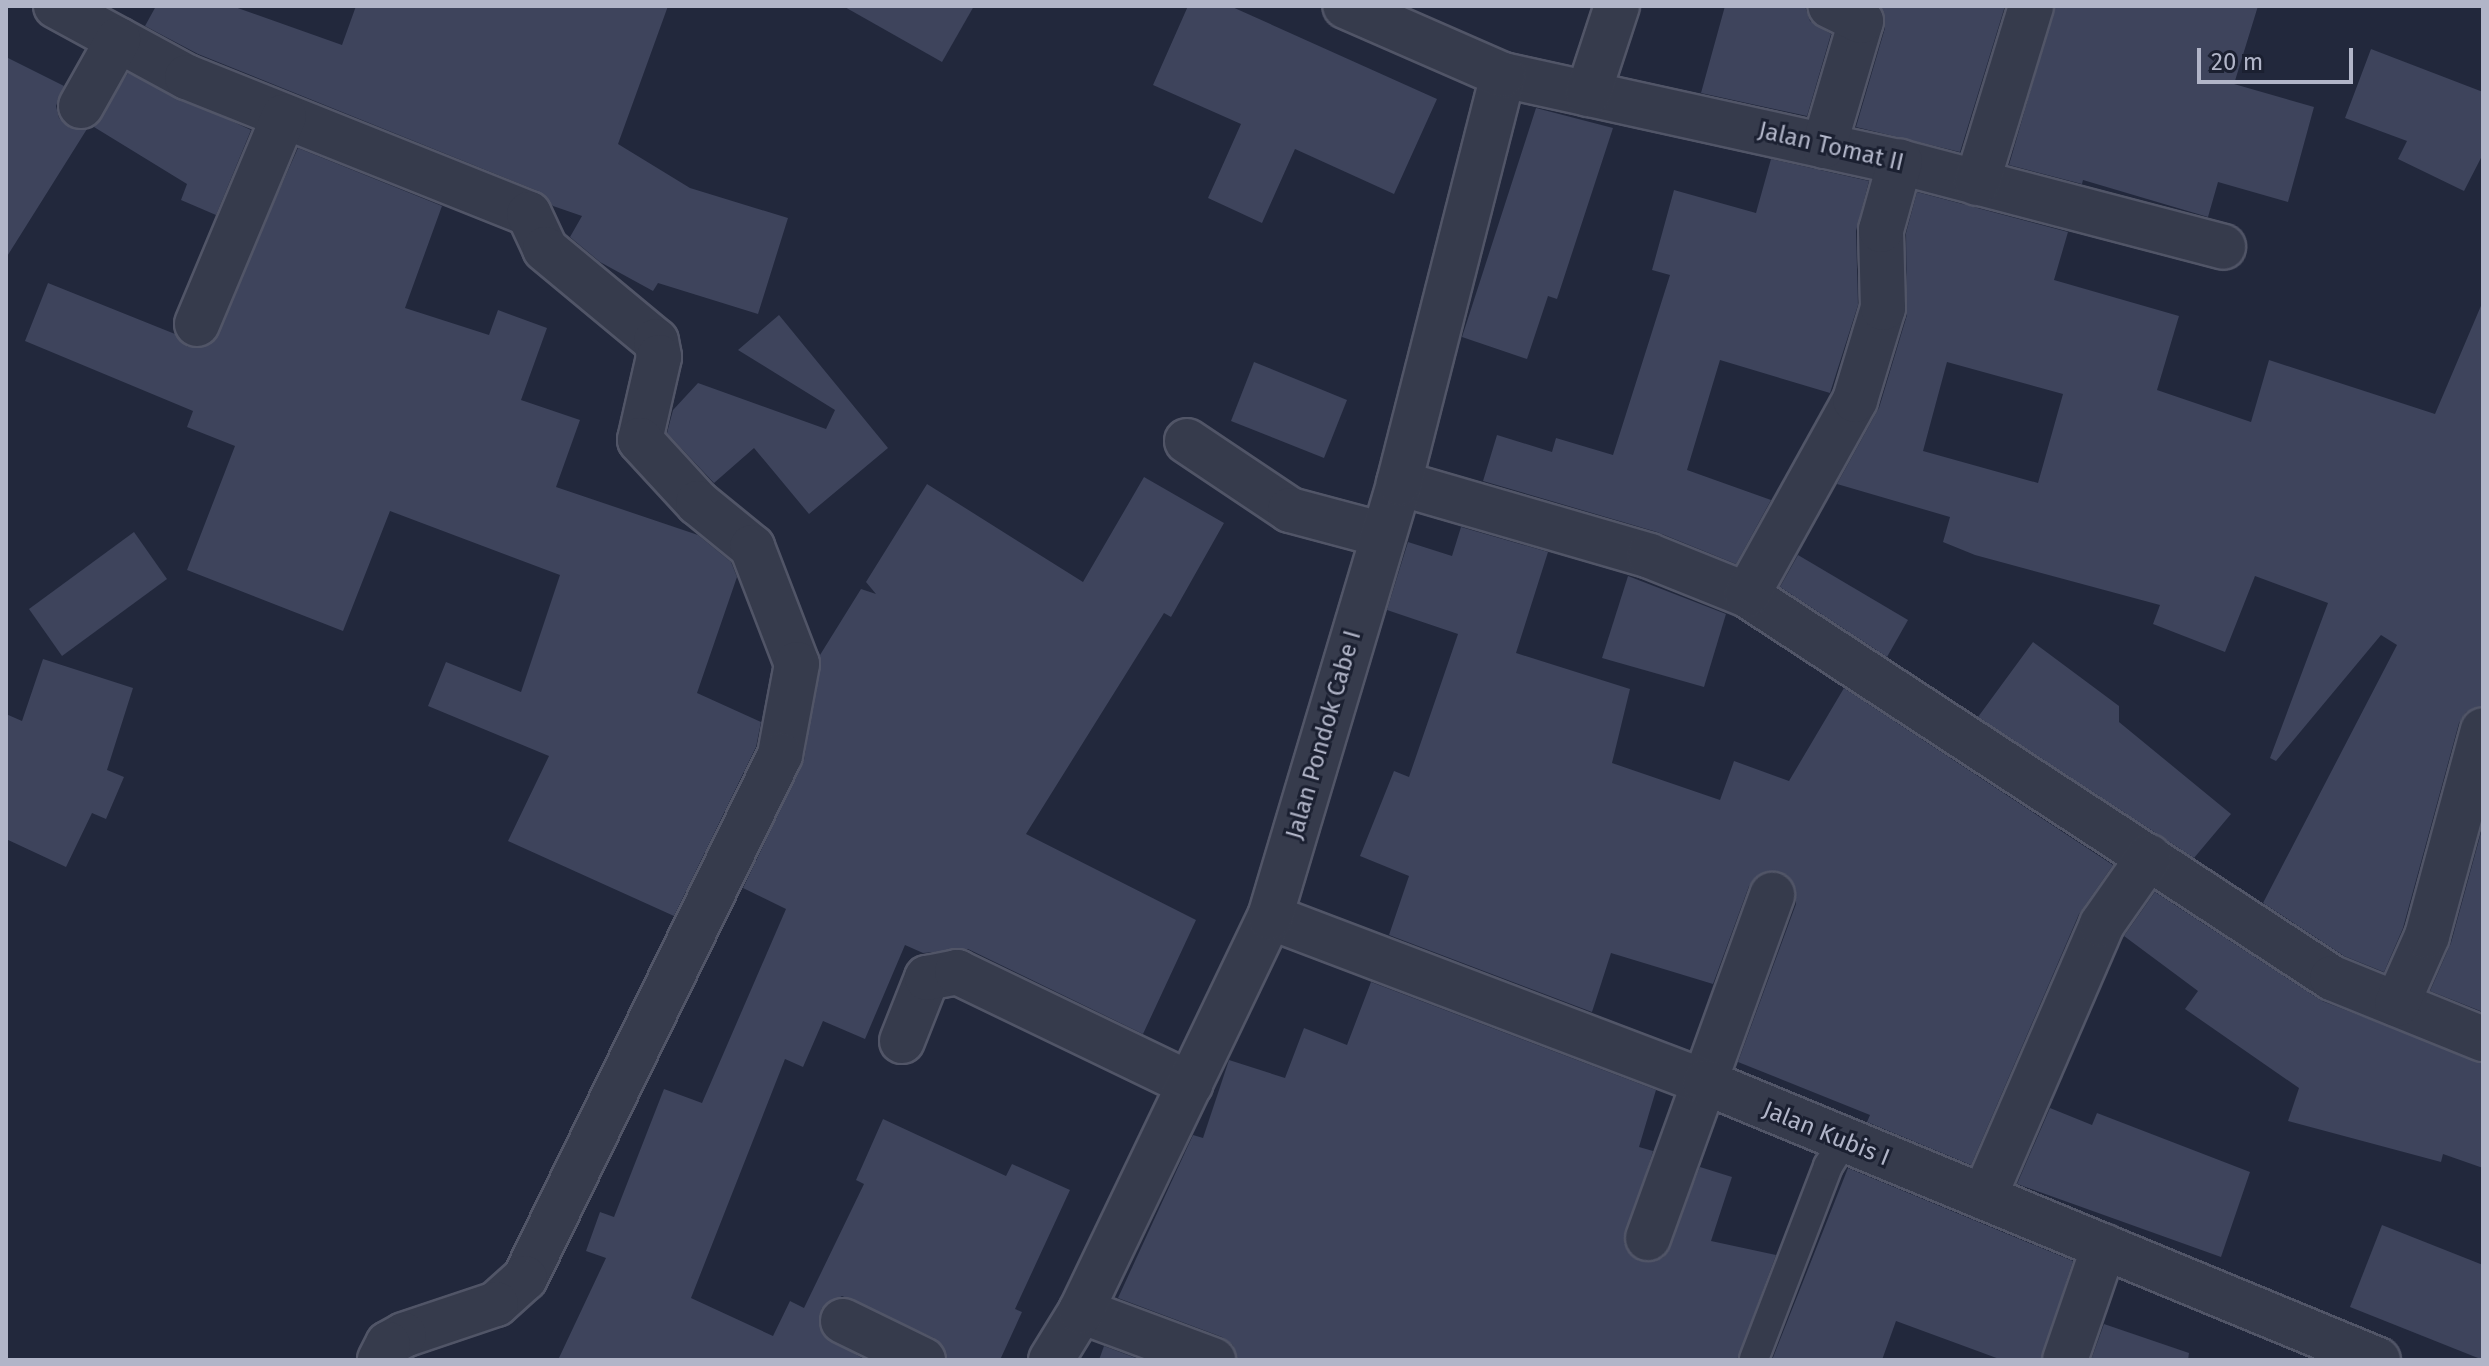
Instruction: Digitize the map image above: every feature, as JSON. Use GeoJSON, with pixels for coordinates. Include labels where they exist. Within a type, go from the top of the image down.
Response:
{"type":"FeatureCollection","features":[{"type":"Feature","properties":{"kind":"street"},"geometry":{"type":"LineString","coordinates":[[56,6],[187,77],[529,214],[545,249],[656,341],[659,357],[640,440],[698,503],[752,547],[797,664],[780,755],[525,1278],[496,1304],[404,1335],[388,1344],[380,1360]]}},
{"type":"Feature","properties":{"kind":"street","name":"Jalan Tomat II"},"geometry":{"type":"LineString","coordinates":[[1345,6],[1503,75],[1900,162],[2223,247]]}},
{"type":"Feature","properties":{"kind":"street"},"geometry":{"type":"LineString","coordinates":[[1588,94],[1617,6]]}},
{"type":"Feature","properties":{"kind":"street"},"geometry":{"type":"LineString","coordinates":[[1824,146],[1861,21],[1830,6]]}},
{"type":"Feature","properties":{"kind":"street"},"geometry":{"type":"LineString","coordinates":[[1977,183],[2031,6]]}},
{"type":"Feature","properties":{"kind":"street"},"geometry":{"type":"LineString","coordinates":[[81,106],[118,40]]}},
{"type":"Feature","properties":{"kind":"street","name":"Jalan Pondok Cabe I"},"geometry":{"type":"LineString","coordinates":[[1051,1360],[1081,1311],[1270,917],[1399,483],[1503,75]]}},
{"type":"Feature","properties":{"kind":"street"},"geometry":{"type":"LineString","coordinates":[[197,324],[284,116]]}},
{"type":"Feature","properties":{"kind":"street"},"geometry":{"type":"LineString","coordinates":[[1747,595],[1855,400],[1883,308],[1881,230],[1900,162]]}},
{"type":"Feature","properties":{"kind":"street"},"geometry":{"type":"LineString","coordinates":[[1187,441],[1290,510],[1383,535]]}},
{"type":"Feature","properties":{"kind":"street"},"geometry":{"type":"LineString","coordinates":[[1399,483],[1650,556],[1747,595],[2332,978],[2483,1039]]}},
{"type":"Feature","properties":{"kind":"street"},"geometry":{"type":"LineString","coordinates":[[2397,1004],[2427,936],[2483,730]]}},
{"type":"Feature","properties":{"kind":"street"},"geometry":{"type":"LineString","coordinates":[[1984,1197],[2102,924],[2149,857]]}},
{"type":"Feature","properties":{"kind":"street"},"geometry":{"type":"LineString","coordinates":[[1648,1238],[1772,895]]}},
{"type":"Feature","properties":{"kind":"street","name":"Jalan Kubis I"},"geometry":{"type":"LineString","coordinates":[[1270,917],[1705,1082],[1843,1142],[2378,1360]]}},
{"type":"Feature","properties":{"kind":"street"},"geometry":{"type":"LineString","coordinates":[[902,1041],[927,978],[957,972],[1190,1084]]}},
{"type":"Feature","properties":{"kind":"street"},"geometry":{"type":"LineString","coordinates":[[2065,1360],[2104,1247]]}},
{"type":"Feature","properties":{"kind":"street"},"geometry":{"type":"LineString","coordinates":[[1081,1311],[1213,1360]]}},
{"type":"Feature","properties":{"kind":"street"},"geometry":{"type":"LineString","coordinates":[[843,1321],[923,1360]]}},
{"type":"Feature","properties":{"kind":"lane"},"geometry":{"type":"LineString","coordinates":[[1754,1359],[1828,1166],[1843,1142]]}},
{"type":"Feature","properties":{"kind":"building"},"geometry":{"type":"Polygon","coordinates":[[[156,6],[232,6],[342,45],[356,6],[668,6],[618,144],[690,188],[788,218],[758,314],[658,283],[653,291],[600,262],[570,237],[582,216],[553,206],[538,191],[198,54],[145,26],[156,6]]]}},
{"type":"Feature","properties":{"kind":"building"},"geometry":{"type":"Polygon","coordinates":[[[843,6],[974,6],[942,62],[843,6]]]}},
{"type":"Feature","properties":{"kind":"building"},"geometry":{"type":"Polygon","coordinates":[[[1188,6],[1230,6],[1437,99],[1394,194],[1295,149],[1262,223],[1208,198],[1241,124],[1153,85],[1188,6]]]}},
{"type":"Feature","properties":{"kind":"building"},"geometry":{"type":"Polygon","coordinates":[[[1725,6],[1805,6],[1810,21],[1831,34],[1807,116],[1701,93],[1725,6]]]}},
{"type":"Feature","properties":{"kind":"building"},"geometry":{"type":"Polygon","coordinates":[[[1881,6],[2005,6],[1960,152],[1856,127],[1885,28],[1881,6]]]}},
{"type":"Feature","properties":{"kind":"building"},"geometry":{"type":"Polygon","coordinates":[[[2055,6],[2258,6],[2234,84],[2314,107],[2288,202],[2218,182],[2208,217],[2083,180],[2082,184],[2009,165],[2055,6]]]}},
{"type":"Feature","properties":{"kind":"building"},"geometry":{"type":"Polygon","coordinates":[[[2371,49],[2483,92],[2483,154],[2464,191],[2398,159],[2407,141],[2345,118],[2371,49]]]}},
{"type":"Feature","properties":{"kind":"building"},"geometry":{"type":"Polygon","coordinates":[[[6,57],[64,86],[56,106],[59,118],[70,128],[87,129],[6,258],[6,57]]]}},
{"type":"Feature","properties":{"kind":"building"},"geometry":{"type":"Polygon","coordinates":[[[128,73],[251,130],[216,215],[181,200],[187,184],[94,127],[128,73]]]}},
{"type":"Feature","properties":{"kind":"building"},"geometry":{"type":"Polygon","coordinates":[[[1536,108],[1613,128],[1557,299],[1548,296],[1527,359],[1462,337],[1536,108]]]}},
{"type":"Feature","properties":{"kind":"building"},"geometry":{"type":"Polygon","coordinates":[[[298,148],[442,206],[405,308],[489,335],[498,310],[547,328],[521,400],[580,420],[556,487],[698,535],[731,562],[737,577],[697,693],[761,722],[756,747],[674,916],[508,841],[549,756],[428,706],[446,662],[521,692],[560,575],[390,511],[343,631],[187,570],[235,446],[187,427],[193,411],[25,341],[48,283],[175,334],[188,347],[211,344],[298,148]]]}},
{"type":"Feature","properties":{"kind":"building"},"geometry":{"type":"Polygon","coordinates":[[[1771,159],[1869,181],[1856,231],[1858,305],[1830,393],[1720,360],[1687,470],[1771,500],[1736,564],[1657,532],[1483,481],[1497,435],[1552,452],[1556,438],[1613,455],[1670,275],[1652,270],[1674,190],[1756,213],[1771,159]]]}},
{"type":"Feature","properties":{"kind":"building"},"geometry":{"type":"Polygon","coordinates":[[[1917,192],[2068,232],[2054,280],[2179,316],[2157,390],[2251,422],[2269,360],[2435,414],[2483,301],[2483,706],[2466,712],[2459,723],[2403,928],[2384,972],[2344,956],[2263,903],[2397,645],[2381,635],[2276,761],[2270,758],[2328,603],[2255,576],[2225,652],[2153,624],[2160,605],[1975,555],[1943,542],[1950,517],[1837,484],[1879,408],[1907,315],[1906,233],[1917,192]],[[1947,362],[1923,451],[2038,483],[2063,394],[1947,362]]]}},
{"type":"Feature","properties":{"kind":"building"},"geometry":{"type":"Polygon","coordinates":[[[779,315],[888,448],[809,514],[754,448],[714,483],[667,433],[673,410],[698,383],[826,429],[835,410],[738,350],[779,315]]]}},
{"type":"Feature","properties":{"kind":"building"},"geometry":{"type":"Polygon","coordinates":[[[1254,362],[1347,400],[1324,458],[1231,421],[1254,362]]]}},
{"type":"Feature","properties":{"kind":"building"},"geometry":{"type":"Polygon","coordinates":[[[1144,477],[1224,523],[1171,617],[1164,613],[1026,834],[1196,920],[1143,1034],[968,949],[923,953],[905,945],[865,1039],[823,1021],[803,1067],[785,1059],[691,1298],[773,1336],[790,1301],[804,1308],[864,1184],[856,1180],[883,1119],[1006,1176],[1012,1164],[1070,1190],[1015,1309],[1022,1312],[1000,1360],[948,1360],[934,1338],[842,1296],[821,1309],[822,1334],[865,1360],[558,1360],[606,1258],[586,1251],[600,1212],[614,1217],[664,1089],[702,1103],[786,909],[743,888],[804,760],[820,655],[861,589],[876,594],[866,582],[927,484],[1083,582],[1144,477]]]}},
{"type":"Feature","properties":{"kind":"building"},"geometry":{"type":"Polygon","coordinates":[[[1461,527],[1548,552],[1516,653],[1630,689],[1612,763],[1720,800],[1734,761],[1789,781],[1844,688],[2113,865],[2079,914],[1971,1165],[1867,1122],[1870,1115],[1738,1062],[1796,904],[1796,890],[1781,872],[1767,871],[1749,886],[1713,984],[1611,953],[1592,1012],[1389,935],[1409,876],[1360,856],[1394,771],[1409,777],[1458,634],[1387,610],[1408,542],[1452,556],[1461,527]]]}},
{"type":"Feature","properties":{"kind":"building"},"geometry":{"type":"Polygon","coordinates":[[[134,532],[167,579],[62,656],[29,609],[134,532]]]}},
{"type":"Feature","properties":{"kind":"building"},"geometry":{"type":"Polygon","coordinates":[[[1798,555],[1908,620],[1887,657],[1780,587],[1798,555]]]}},
{"type":"Feature","properties":{"kind":"building"},"geometry":{"type":"Polygon","coordinates":[[[1628,576],[1726,614],[1704,687],[1602,658],[1628,576]]]}},
{"type":"Feature","properties":{"kind":"building"},"geometry":{"type":"Polygon","coordinates":[[[2033,642],[2119,706],[2119,722],[2231,814],[2194,858],[1978,717],[2033,642]]]}},
{"type":"Feature","properties":{"kind":"building"},"geometry":{"type":"Polygon","coordinates":[[[43,659],[133,688],[107,770],[124,777],[106,819],[92,813],[66,867],[6,839],[6,714],[22,721],[43,659]]]}},
{"type":"Feature","properties":{"kind":"building"},"geometry":{"type":"Polygon","coordinates":[[[2483,825],[2483,1012],[2430,991],[2451,943],[2483,825]]]}},
{"type":"Feature","properties":{"kind":"building"},"geometry":{"type":"Polygon","coordinates":[[[2155,892],[2322,1001],[2483,1063],[2483,1168],[2443,1154],[2441,1162],[2288,1121],[2299,1088],[2185,1009],[2198,991],[2124,936],[2155,892]]]}},
{"type":"Feature","properties":{"kind":"building"},"geometry":{"type":"Polygon","coordinates":[[[1371,982],[1656,1090],[1639,1147],[1653,1151],[1624,1243],[1639,1261],[1663,1258],[1700,1167],[1732,1177],[1711,1241],[1776,1255],[1737,1360],[1237,1360],[1233,1345],[1222,1337],[1118,1298],[1193,1135],[1203,1138],[1229,1060],[1285,1078],[1304,1028],[1347,1045],[1371,982]]]}},
{"type":"Feature","properties":{"kind":"building"},"geometry":{"type":"Polygon","coordinates":[[[2050,1108],[2092,1125],[2097,1113],[2250,1172],[2221,1257],[2017,1184],[2050,1108]]]}},
{"type":"Feature","properties":{"kind":"building"},"geometry":{"type":"Polygon","coordinates":[[[1848,1168],[2073,1261],[2041,1360],[2002,1360],[1896,1321],[1882,1360],[1772,1360],[1848,1168]]]}},
{"type":"Feature","properties":{"kind":"building"},"geometry":{"type":"Polygon","coordinates":[[[2382,1225],[2483,1265],[2483,1360],[2350,1307],[2382,1225]]]}},
{"type":"Feature","properties":{"kind":"building"},"geometry":{"type":"Polygon","coordinates":[[[2104,1324],[2189,1353],[2188,1360],[2091,1360],[2104,1324]]]}},
{"type":"Feature","properties":{"kind":"building"},"geometry":{"type":"Polygon","coordinates":[[[1104,1346],[1141,1360],[1099,1360],[1104,1346]]]}}]}
